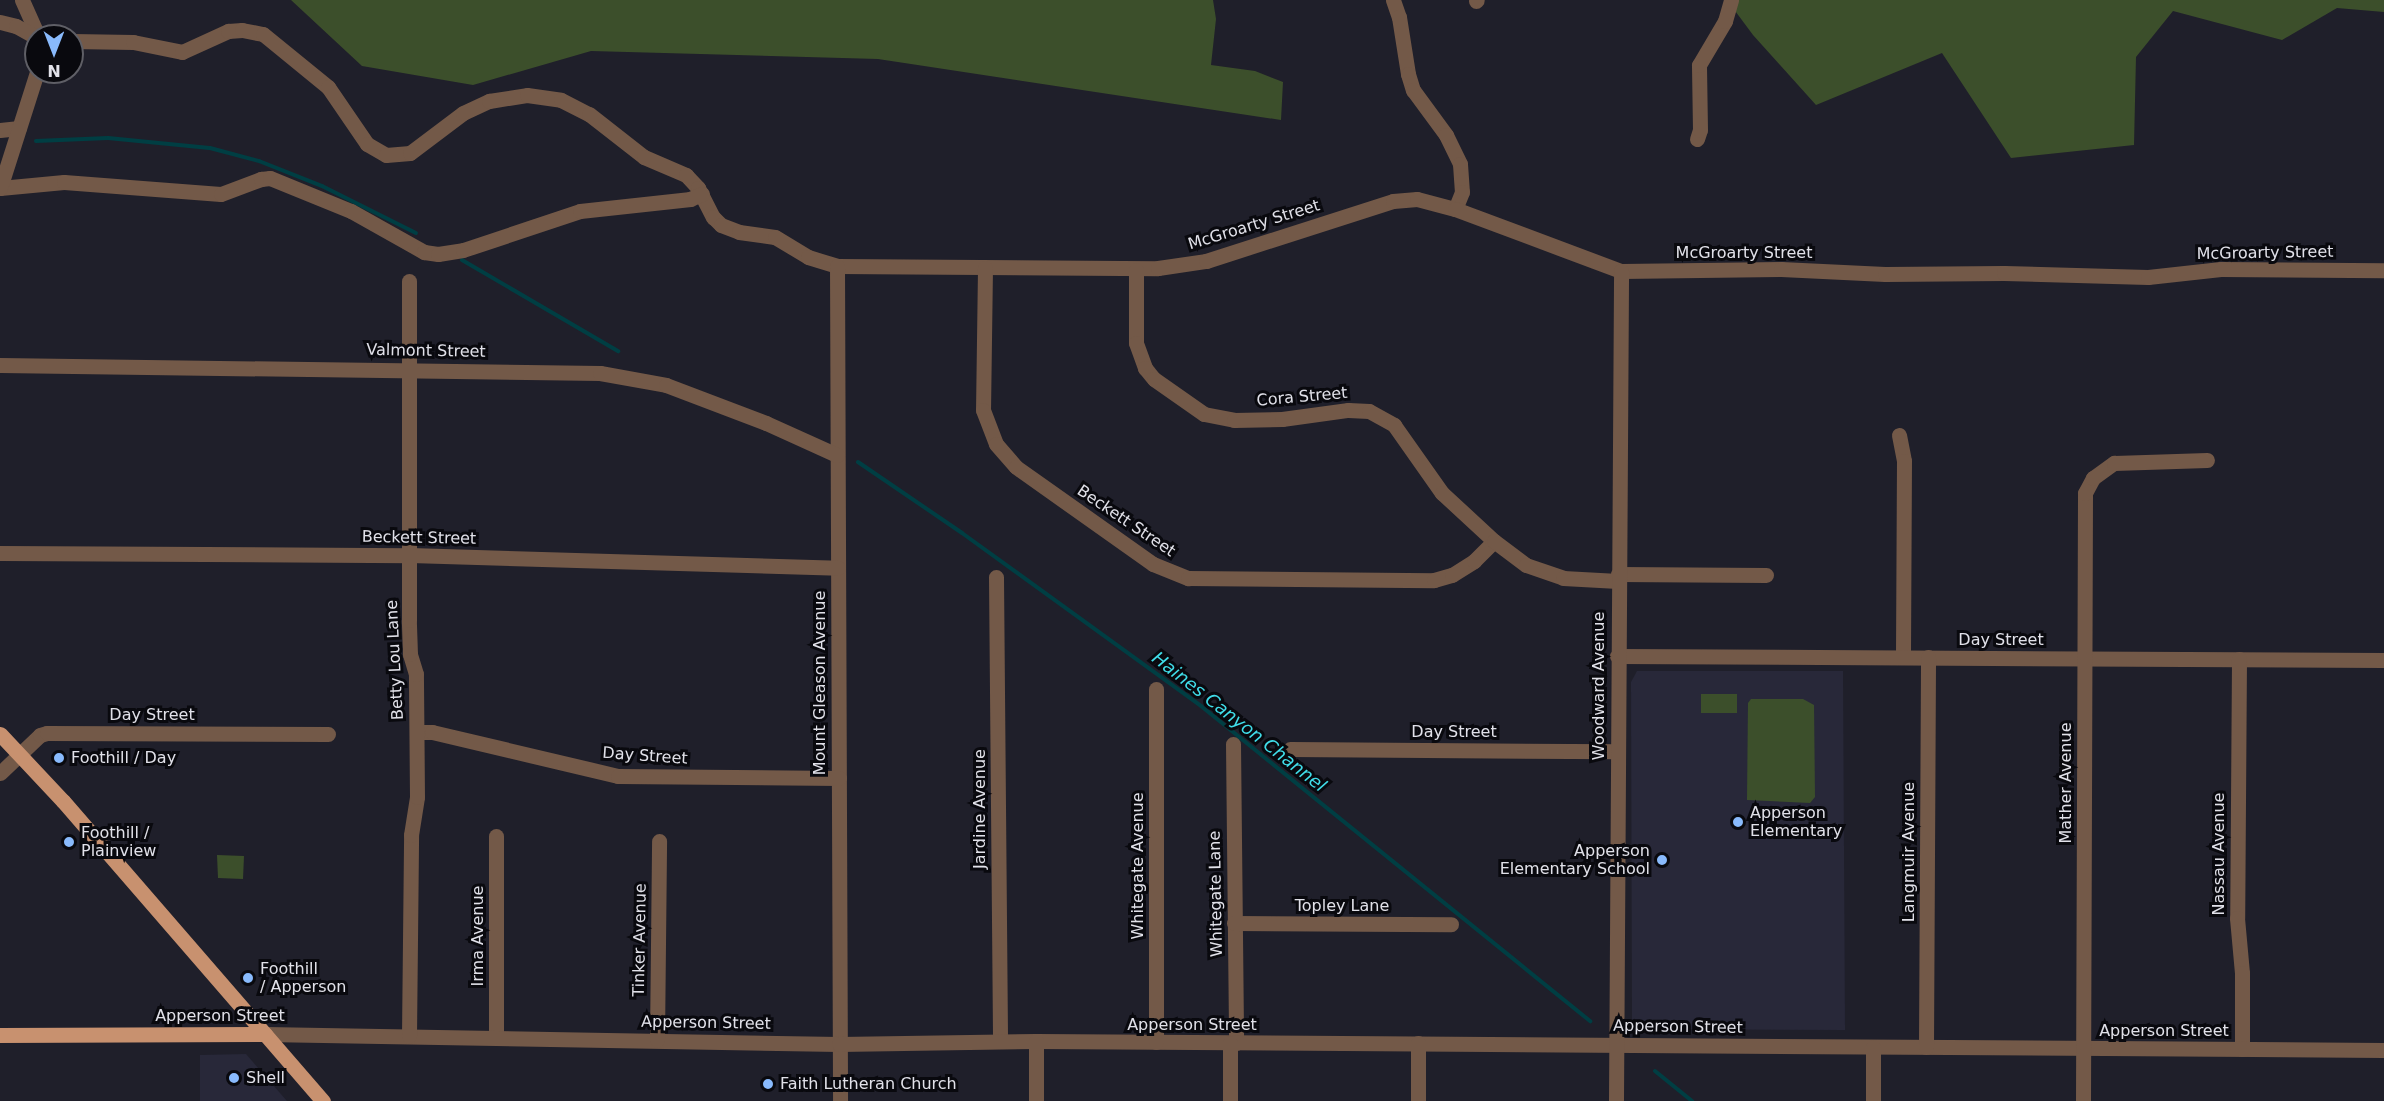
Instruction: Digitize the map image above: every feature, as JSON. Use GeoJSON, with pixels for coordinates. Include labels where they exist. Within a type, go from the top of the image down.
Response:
{"type":"FeatureCollection","features":[{"type":"Feature","properties":{"kind":"main road"},"geometry":{"type":"LineString","coordinates":[[0,734],[20,753],[323,1101]]}},
{"type":"Feature","properties":{"kind":"main road","name":"Apperson Street"},"geometry":{"type":"LineString","coordinates":[[0,1035],[265,1034]]}},
{"type":"Feature","properties":{"kind":"street"},"geometry":{"type":"LineString","coordinates":[[22,0],[32,24]]}},
{"type":"Feature","properties":{"kind":"street"},"geometry":{"type":"LineString","coordinates":[[1393,0],[1399,17],[1408,74],[1413,90],[1450,142],[1460,164],[1462,192],[1455,208]]}},
{"type":"Feature","properties":{"kind":"street"},"geometry":{"type":"LineString","coordinates":[[1697,139],[1700,130],[1699,65],[1725,21],[1731,0]]}},
{"type":"Feature","properties":{"kind":"street"},"geometry":{"type":"LineString","coordinates":[[0,22],[24,30]]}},
{"type":"Feature","properties":{"kind":"street","name":"McGroarty Street"},"geometry":{"type":"LineString","coordinates":[[84,41],[133,42],[182,52],[228,31],[242,30],[263,34],[328,87],[367,144],[386,155],[410,153],[463,113],[489,101],[527,95],[552,98],[589,114],[644,157],[680,171],[702,194],[713,217],[729,229],[775,237],[808,257],[837,266],[1136,270],[1206,261],[1393,201],[1424,199],[1455,208],[1621,270],[1781,269],[1885,274],[2004,273],[2148,277],[2222,269],[2384,270]]}},
{"type":"Feature","properties":{"kind":"street"},"geometry":{"type":"LineString","coordinates":[[33,84],[0,188],[64,182],[221,194],[261,178],[270,178],[351,211],[424,252],[438,254],[463,250],[580,211],[690,199],[702,194]]}},
{"type":"Feature","properties":{"kind":"street"},"geometry":{"type":"LineString","coordinates":[[0,130],[20,128]]}},
{"type":"Feature","properties":{"kind":"street","name":"Mount Gleason Avenue"},"geometry":{"type":"LineString","coordinates":[[837,266],[840,1101]]}},
{"type":"Feature","properties":{"kind":"street","name":"Beckett Street"},"geometry":{"type":"LineString","coordinates":[[985,267],[983,410],[996,444],[1016,467],[1153,564],[1188,578],[1434,580],[1452,575],[1467,566],[1494,541]]}},
{"type":"Feature","properties":{"kind":"street","name":"Cora Street"},"geometry":{"type":"LineString","coordinates":[[1136,270],[1136,343],[1144,368],[1154,380],[1204,414],[1218,418],[1282,419],[1348,410],[1369,411],[1379,415],[1398,429],[1442,493],[1494,541],[1526,565],[1549,575],[1575,580],[1618,577],[1766,575]]}},
{"type":"Feature","properties":{"kind":"street","name":"Woodward Avenue"},"geometry":{"type":"LineString","coordinates":[[1616,1101],[1621,270]]}},
{"type":"Feature","properties":{"kind":"street","name":"Betty Lou Lane"},"geometry":{"type":"LineString","coordinates":[[409,1036],[411,835],[417,797],[416,674],[410,654],[410,281]]}},
{"type":"Feature","properties":{"kind":"street","name":"Valmont Street"},"geometry":{"type":"LineString","coordinates":[[0,365],[582,372],[641,379],[713,402],[837,455]]}},
{"type":"Feature","properties":{"kind":"street"},"geometry":{"type":"LineString","coordinates":[[1899,435],[1904,460],[1903,657]]}},
{"type":"Feature","properties":{"kind":"street","name":"Mather Avenue"},"geometry":{"type":"LineString","coordinates":[[2083,1101],[2085,493],[2088,484],[2100,471],[2114,463],[2126,460],[2207,460]]}},
{"type":"Feature","properties":{"kind":"street","name":"Beckett Street"},"geometry":{"type":"LineString","coordinates":[[0,553],[410,555],[838,568]]}},
{"type":"Feature","properties":{"kind":"street","name":"Jardine Avenue"},"geometry":{"type":"LineString","coordinates":[[996,577],[1000,1041]]}},
{"type":"Feature","properties":{"kind":"street","name":"Day Street"},"geometry":{"type":"LineString","coordinates":[[1617,656],[2384,660]]}},
{"type":"Feature","properties":{"kind":"street","name":"Langmuir Avenue"},"geometry":{"type":"LineString","coordinates":[[1926,1047],[1928,657]]}},
{"type":"Feature","properties":{"kind":"street","name":"Nassau Avenue"},"geometry":{"type":"LineString","coordinates":[[2239,659],[2236,908],[2242,973],[2242,1049]]}},
{"type":"Feature","properties":{"kind":"street","name":"Whitegate Avenue"},"geometry":{"type":"LineString","coordinates":[[1156,689],[1156,1042]]}},
{"type":"Feature","properties":{"kind":"street","name":"Day Street"},"geometry":{"type":"LineString","coordinates":[[0,773],[40,735],[56,732],[328,734]]}},
{"type":"Feature","properties":{"kind":"street","name":"Day Street"},"geometry":{"type":"LineString","coordinates":[[417,732],[432,732],[618,776],[838,778]]}},
{"type":"Feature","properties":{"kind":"street","name":"Whitegate Lane"},"geometry":{"type":"LineString","coordinates":[[1233,744],[1233,1043]]}},
{"type":"Feature","properties":{"kind":"street","name":"Day Street"},"geometry":{"type":"LineString","coordinates":[[1290,749],[1617,751]]}},
{"type":"Feature","properties":{"kind":"street","name":"Irma Avenue"},"geometry":{"type":"LineString","coordinates":[[496,836],[496,1037]]}},
{"type":"Feature","properties":{"kind":"street","name":"Tinker Avenue"},"geometry":{"type":"LineString","coordinates":[[657,1040],[659,842]]}},
{"type":"Feature","properties":{"kind":"street","name":"Topley Lane"},"geometry":{"type":"LineString","coordinates":[[1234,923],[1451,924]]}},
{"type":"Feature","properties":{"kind":"street","name":"Apperson Street"},"geometry":{"type":"LineString","coordinates":[[265,1034],[839,1044],[1036,1041],[2384,1050]]}},
{"type":"Feature","properties":{"kind":"street"},"geometry":{"type":"LineString","coordinates":[[1036,1041],[1036,1101]]}},
{"type":"Feature","properties":{"kind":"street"},"geometry":{"type":"LineString","coordinates":[[1230,1101],[1233,1043]]}},
{"type":"Feature","properties":{"kind":"street"},"geometry":{"type":"LineString","coordinates":[[1418,1043],[1418,1101]]}},
{"type":"Feature","properties":{"kind":"street"},"geometry":{"type":"LineString","coordinates":[[1873,1047],[1873,1101]]}},
{"type":"Feature","properties":{"kind":"shaded area","name":"Apperson Elementary"},"geometry":{"type":"Polygon","coordinates":[[[1637,671],[1843,671],[1845,1030],[1640,1029],[1632,1026],[1631,682],[1637,671]]]}},
{"type":"Feature","properties":{"kind":"shaded area","name":"Shell"},"geometry":{"type":"Polygon","coordinates":[[[246,1054],[287,1101],[200,1101],[200,1055],[246,1054]]]}},
{"type":"Feature","properties":{"kind":"green space"},"geometry":{"type":"Polygon","coordinates":[[[291,0],[1213,0],[1216,19],[1211,65],[1255,71],[1283,82],[1281,120],[878,59],[591,51],[473,85],[362,66],[291,0]]]}},
{"type":"Feature","properties":{"kind":"green space"},"geometry":{"type":"Polygon","coordinates":[[[1727,0],[2384,0],[2384,12],[2337,8],[2282,40],[2173,11],[2136,57],[2134,145],[2011,158],[1942,53],[1816,105],[1753,35],[1727,0]]]}},
{"type":"Feature","properties":{"kind":"green space"},"geometry":{"type":"Polygon","coordinates":[[[1701,694],[1737,694],[1737,713],[1701,713],[1701,694]]]}},
{"type":"Feature","properties":{"kind":"green space"},"geometry":{"type":"Polygon","coordinates":[[[1751,699],[1803,699],[1814,705],[1815,797],[1810,803],[1747,800],[1748,703],[1751,699]]]}},
{"type":"Feature","properties":{"kind":"green space"},"geometry":{"type":"Polygon","coordinates":[[[217,855],[244,856],[243,879],[218,878],[217,855]]]}},
{"type":"Feature","properties":{"kind":"waterway","name":"Haines Canyon Channel"},"geometry":{"type":"LineString","coordinates":[[36,141],[108,138],[210,148],[259,161],[322,186],[416,233]]}},
{"type":"Feature","properties":{"kind":"waterway","name":"Haines Canyon Channel"},"geometry":{"type":"LineString","coordinates":[[462,260],[618,351]]}},
{"type":"Feature","properties":{"kind":"waterway","name":"Haines Canyon Channel"},"geometry":{"type":"LineString","coordinates":[[858,462],[962,533],[1201,706],[1590,1021]]}},
{"type":"Feature","properties":{"kind":"waterway","name":"Haines Canyon Channel"},"geometry":{"type":"LineString","coordinates":[[1655,1071],[1692,1101]]}},
{"type":"Feature","properties":{"kind":"place","name":"Foothill / Day"},"geometry":{"type":"Point","coordinates":[59,758]}},
{"type":"Feature","properties":{"kind":"place","name":"Apperson Elementary"},"geometry":{"type":"Point","coordinates":[1738,822]}},
{"type":"Feature","properties":{"kind":"place","name":"Foothill / Plainview"},"geometry":{"type":"Point","coordinates":[69,842]}},
{"type":"Feature","properties":{"kind":"place","name":"Apperson Elementary School"},"geometry":{"type":"Point","coordinates":[1662,860]}},
{"type":"Feature","properties":{"kind":"place","name":"Foothill / Apperson"},"geometry":{"type":"Point","coordinates":[248,978]}},
{"type":"Feature","properties":{"kind":"place","name":"Shell"},"geometry":{"type":"Point","coordinates":[234,1078]}},
{"type":"Feature","properties":{"kind":"place","name":"Faith Lutheran Church"},"geometry":{"type":"Point","coordinates":[768,1084]}}]}
